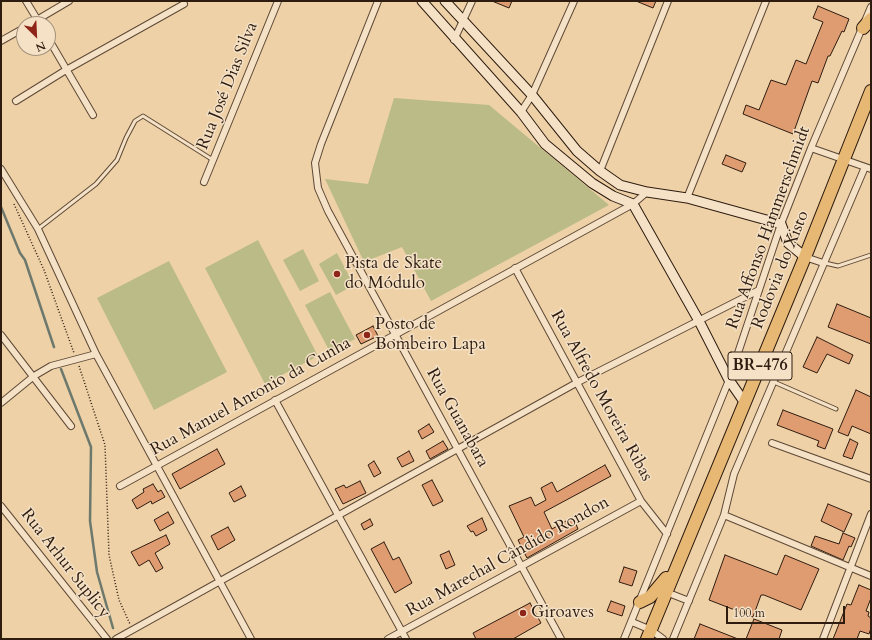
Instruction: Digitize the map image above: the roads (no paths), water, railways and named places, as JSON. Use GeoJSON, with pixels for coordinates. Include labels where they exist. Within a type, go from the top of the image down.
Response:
{"type":"FeatureCollection","features":[{"type":"Feature","properties":{"kind":"highway","name":"Rodovia do Xisto"},"geometry":{"type":"LineString","coordinates":[[649,635],[678,561],[745,403],[845,159],[871,91]]}},
{"type":"Feature","properties":{"kind":"highway"},"geometry":{"type":"LineString","coordinates":[[640,602],[650,597],[658,590],[678,561]]}},
{"type":"Feature","properties":{"kind":"street"},"geometry":{"type":"LineString","coordinates":[[26,1],[35,16]]}},
{"type":"Feature","properties":{"kind":"street"},"geometry":{"type":"LineString","coordinates":[[48,16],[69,1]]}},
{"type":"Feature","properties":{"kind":"street","name":"Rua José Dias Silva"},"geometry":{"type":"LineString","coordinates":[[204,182],[278,1]]}},
{"type":"Feature","properties":{"kind":"street","name":"Rua Guanabara"},"geometry":{"type":"LineString","coordinates":[[378,1],[321,144],[315,163],[318,188],[328,211],[459,450],[520,567],[561,639]]}},
{"type":"Feature","properties":{"kind":"street"},"geometry":{"type":"LineString","coordinates":[[422,1],[454,40],[521,112],[545,144],[592,183],[613,196],[633,204],[699,321],[729,380],[745,403]]}},
{"type":"Feature","properties":{"kind":"street"},"geometry":{"type":"LineString","coordinates":[[444,1],[532,95],[577,151],[600,171],[620,185],[647,192],[687,198],[781,224],[788,243],[805,257],[823,263]]}},
{"type":"Feature","properties":{"kind":"street"},"geometry":{"type":"LineString","coordinates":[[454,40],[464,22],[472,1]]}},
{"type":"Feature","properties":{"kind":"street"},"geometry":{"type":"LineString","coordinates":[[521,112],[532,95],[574,1]]}},
{"type":"Feature","properties":{"kind":"street"},"geometry":{"type":"LineString","coordinates":[[600,171],[668,1]]}},
{"type":"Feature","properties":{"kind":"street"},"geometry":{"type":"LineString","coordinates":[[687,198],[766,1]]}},
{"type":"Feature","properties":{"kind":"street"},"geometry":{"type":"LineString","coordinates":[[16,101],[66,70],[184,4]]}},
{"type":"Feature","properties":{"kind":"street","name":"Rua Affonso Hammerschmidt"},"geometry":{"type":"LineString","coordinates":[[624,639],[729,380],[781,224],[811,148],[867,23],[871,7]]}},
{"type":"Feature","properties":{"kind":"street"},"geometry":{"type":"LineString","coordinates":[[1,41],[16,33]]}},
{"type":"Feature","properties":{"kind":"street"},"geometry":{"type":"LineString","coordinates":[[56,52],[93,115]]}},
{"type":"Feature","properties":{"kind":"street"},"geometry":{"type":"LineString","coordinates":[[811,148],[871,169]]}},
{"type":"Feature","properties":{"kind":"street"},"geometry":{"type":"LineString","coordinates":[[673,639],[724,515],[734,474],[864,167]]}},
{"type":"Feature","properties":{"kind":"street"},"geometry":{"type":"LineString","coordinates":[[1,169],[38,229],[96,354],[251,639]]}},
{"type":"Feature","properties":{"kind":"street","name":"Rua Manuel Antonio da Cunha"},"geometry":{"type":"LineString","coordinates":[[120,486],[633,204],[647,192]]}},
{"type":"Feature","properties":{"kind":"street","name":"Rua Alfredo Moreira Ribas"},"geometry":{"type":"LineString","coordinates":[[515,268],[642,501],[667,534]]}},
{"type":"Feature","properties":{"kind":"street"},"geometry":{"type":"LineString","coordinates":[[116,639],[459,450],[578,382],[759,290]]}},
{"type":"Feature","properties":{"kind":"street"},"geometry":{"type":"LineString","coordinates":[[1,335],[71,426]]}},
{"type":"Feature","properties":{"kind":"street"},"geometry":{"type":"LineString","coordinates":[[1,403],[34,376],[58,363],[96,354]]}},
{"type":"Feature","properties":{"kind":"street"},"geometry":{"type":"LineString","coordinates":[[275,400],[406,639]]}},
{"type":"Feature","properties":{"kind":"street"},"geometry":{"type":"LineString","coordinates":[[772,443],[871,478]]}},
{"type":"Feature","properties":{"kind":"street","name":"Rua Marechal Cândido Rondon"},"geometry":{"type":"LineString","coordinates":[[388,639],[642,501]]}},
{"type":"Feature","properties":{"kind":"street","name":"Rua Arhur Suplicy"},"geometry":{"type":"LineString","coordinates":[[1,506],[107,639]]}},
{"type":"Feature","properties":{"kind":"street"},"geometry":{"type":"LineString","coordinates":[[823,639],[871,514]]}},
{"type":"Feature","properties":{"kind":"street"},"geometry":{"type":"LineString","coordinates":[[724,515],[871,576]]}},
{"type":"Feature","properties":{"kind":"street"},"geometry":{"type":"LineString","coordinates":[[666,592],[689,601]]}},
{"type":"Feature","properties":{"kind":"street"},"geometry":{"type":"LineString","coordinates":[[632,622],[649,635],[663,639]]}},
{"type":"Feature","properties":{"kind":"lane"},"geometry":{"type":"LineString","coordinates":[[38,229],[96,184],[117,160],[135,121],[143,116],[212,160]]}},
{"type":"Feature","properties":{"kind":"lane"},"geometry":{"type":"LineString","coordinates":[[823,263],[838,266],[871,256]]}},
{"type":"Feature","properties":{"kind":"lane"},"geometry":{"type":"LineString","coordinates":[[773,381],[836,409]]}},
{"type":"Feature","properties":{"kind":"waterway"},"geometry":{"type":"LineString","coordinates":[[1,207],[20,253],[25,260],[54,347]]}},
{"type":"Feature","properties":{"kind":"waterway"},"geometry":{"type":"LineString","coordinates":[[61,369],[91,447],[90,521],[97,572],[113,628]]}},
{"type":"Feature","properties":{"kind":"place","name":"Pista de Skate do Módulo"},"geometry":{"type":"Point","coordinates":[337,274]}},
{"type":"Feature","properties":{"kind":"place","name":"Posto de Bombeiro Lapa"},"geometry":{"type":"Point","coordinates":[367,335]}},
{"type":"Feature","properties":{"kind":"place","name":"Giroaves"},"geometry":{"type":"Point","coordinates":[523,613]}}]}
